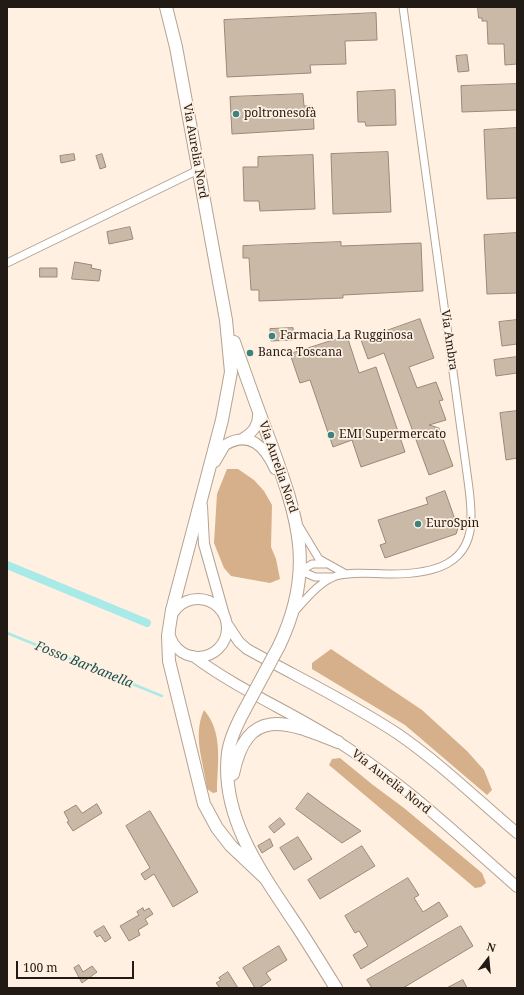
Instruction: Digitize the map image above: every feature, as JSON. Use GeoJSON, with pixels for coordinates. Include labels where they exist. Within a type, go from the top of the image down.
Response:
{"type":"FeatureCollection","features":[{"type":"Feature","properties":{"kind":"main road","name":"Via Aurelia Nord"},"geometry":{"type":"LineString","coordinates":[[166,7],[176,47],[226,320],[230,356],[230,377],[222,420],[170,624],[169,661],[204,804],[217,828],[231,846],[266,879]]}},
{"type":"Feature","properties":{"kind":"main road","name":"Via Aurelia Nord"},"geometry":{"type":"LineString","coordinates":[[226,320],[287,489],[296,520],[300,541],[301,571],[293,614],[279,646],[236,727],[228,754],[230,791],[236,817],[248,849],[336,988]]}},
{"type":"Feature","properties":{"kind":"main road"},"geometry":{"type":"LineString","coordinates":[[193,656],[209,655],[221,646],[227,631],[226,619],[204,544],[202,507],[204,486],[218,455],[225,445],[242,439],[253,431],[258,419],[257,408]]}},
{"type":"Feature","properties":{"kind":"main road"},"geometry":{"type":"LineString","coordinates":[[242,439],[253,441],[265,450],[287,489]]}},
{"type":"Feature","properties":{"kind":"main road","name":"Via Aurelia Nord"},"geometry":{"type":"LineString","coordinates":[[517,833],[399,735],[366,714],[247,649],[239,642],[220,609],[208,601],[194,599],[180,605],[172,617],[170,631],[175,645],[180,650],[193,656],[214,672],[338,742],[375,767],[517,887]]}},
{"type":"Feature","properties":{"kind":"main road"},"geometry":{"type":"LineString","coordinates":[[230,791],[236,761],[242,744],[249,735],[261,727],[271,724],[284,723],[302,728],[338,742]]}},
{"type":"Feature","properties":{"kind":"street","name":"Via Ambra"},"geometry":{"type":"LineString","coordinates":[[346,574],[405,574],[438,569],[448,564],[462,551],[470,530],[471,515],[465,458],[403,7]]}},
{"type":"Feature","properties":{"kind":"street"},"geometry":{"type":"LineString","coordinates":[[7,263],[198,170]]}},
{"type":"Feature","properties":{"kind":"street"},"geometry":{"type":"LineString","coordinates":[[296,520],[315,554],[327,564],[346,574]]}},
{"type":"Feature","properties":{"kind":"street"},"geometry":{"type":"LineString","coordinates":[[301,571],[312,564],[327,564]]}},
{"type":"Feature","properties":{"kind":"street"},"geometry":{"type":"LineString","coordinates":[[301,571],[315,577],[334,577],[346,574]]}},
{"type":"Feature","properties":{"kind":"street"},"geometry":{"type":"LineString","coordinates":[[293,614],[313,592],[334,577]]}},
{"type":"Feature","properties":{"kind":"shaded area"},"geometry":{"type":"Polygon","coordinates":[[[227,469],[238,469],[254,480],[264,491],[272,505],[271,547],[276,559],[280,579],[270,583],[231,576],[224,568],[214,543],[217,494],[227,469]]]}},
{"type":"Feature","properties":{"kind":"shaded area"},"geometry":{"type":"Polygon","coordinates":[[[331,649],[422,710],[467,751],[484,770],[492,790],[487,795],[405,725],[312,669],[312,663],[331,649]]]}},
{"type":"Feature","properties":{"kind":"shaded area"},"geometry":{"type":"Polygon","coordinates":[[[204,710],[210,719],[217,739],[217,792],[213,793],[207,789],[200,750],[199,730],[204,710]]]}},
{"type":"Feature","properties":{"kind":"shaded area"},"geometry":{"type":"Polygon","coordinates":[[[340,758],[404,808],[482,873],[486,883],[481,887],[475,888],[329,765],[332,759],[340,758]]]}},
{"type":"Feature","properties":{"kind":"building"},"geometry":{"type":"Polygon","coordinates":[[[478,7],[517,7],[517,64],[505,65],[504,44],[488,44],[487,21],[482,21],[482,18],[479,18],[478,7]]]}},
{"type":"Feature","properties":{"kind":"building"},"geometry":{"type":"Polygon","coordinates":[[[376,13],[377,40],[345,41],[346,64],[310,65],[311,73],[227,77],[224,20],[376,13]]]}},
{"type":"Feature","properties":{"kind":"building"},"geometry":{"type":"Polygon","coordinates":[[[467,55],[469,71],[458,72],[456,56],[467,55]]]}},
{"type":"Feature","properties":{"kind":"building"},"geometry":{"type":"Polygon","coordinates":[[[517,84],[517,110],[462,112],[461,86],[517,84]]]}},
{"type":"Feature","properties":{"kind":"building"},"geometry":{"type":"Polygon","coordinates":[[[395,90],[396,125],[366,126],[365,122],[358,122],[357,92],[395,90]]]}},
{"type":"Feature","properties":{"kind":"building"},"geometry":{"type":"Polygon","coordinates":[[[303,94],[304,106],[313,106],[314,129],[232,134],[230,97],[303,94]]]}},
{"type":"Feature","properties":{"kind":"building"},"geometry":{"type":"Polygon","coordinates":[[[517,128],[517,198],[487,199],[484,130],[517,128]]]}},
{"type":"Feature","properties":{"kind":"building"},"geometry":{"type":"Polygon","coordinates":[[[388,152],[391,212],[333,214],[331,154],[388,152]]]}},
{"type":"Feature","properties":{"kind":"building"},"geometry":{"type":"Polygon","coordinates":[[[74,154],[75,160],[61,163],[60,156],[74,154]]]}},
{"type":"Feature","properties":{"kind":"building"},"geometry":{"type":"Polygon","coordinates":[[[102,154],[106,167],[100,169],[96,156],[102,154]]]}},
{"type":"Feature","properties":{"kind":"building"},"geometry":{"type":"Polygon","coordinates":[[[313,155],[315,209],[260,211],[259,201],[244,201],[243,167],[258,167],[258,157],[313,155]]]}},
{"type":"Feature","properties":{"kind":"building"},"geometry":{"type":"Polygon","coordinates":[[[130,227],[133,239],[109,244],[107,232],[130,227]]]}},
{"type":"Feature","properties":{"kind":"building"},"geometry":{"type":"Polygon","coordinates":[[[517,233],[517,293],[487,294],[484,235],[517,233]]]}},
{"type":"Feature","properties":{"kind":"building"},"geometry":{"type":"Polygon","coordinates":[[[341,242],[341,246],[421,243],[423,291],[343,295],[343,298],[259,301],[259,290],[251,290],[249,258],[243,258],[243,246],[341,242]]]}},
{"type":"Feature","properties":{"kind":"building"},"geometry":{"type":"Polygon","coordinates":[[[75,262],[92,265],[91,268],[101,270],[99,281],[72,279],[75,262]]]}},
{"type":"Feature","properties":{"kind":"building"},"geometry":{"type":"Polygon","coordinates":[[[40,268],[57,268],[57,277],[40,277],[40,268]]]}},
{"type":"Feature","properties":{"kind":"building"},"geometry":{"type":"Polygon","coordinates":[[[420,319],[434,358],[409,367],[417,388],[436,382],[443,400],[439,401],[446,420],[429,425],[439,428],[453,466],[429,475],[384,353],[368,359],[361,340],[420,319]]]}},
{"type":"Feature","properties":{"kind":"building"},"geometry":{"type":"Polygon","coordinates":[[[517,320],[517,344],[502,346],[499,322],[517,320]]]}},
{"type":"Feature","properties":{"kind":"building"},"geometry":{"type":"Polygon","coordinates":[[[293,328],[294,340],[271,341],[270,329],[293,328]]]}},
{"type":"Feature","properties":{"kind":"building"},"geometry":{"type":"Polygon","coordinates":[[[347,336],[359,373],[376,367],[405,452],[361,467],[352,440],[333,447],[310,380],[300,383],[290,354],[347,336]]]}},
{"type":"Feature","properties":{"kind":"building"},"geometry":{"type":"Polygon","coordinates":[[[517,357],[517,373],[496,376],[494,360],[517,357]]]}},
{"type":"Feature","properties":{"kind":"building"},"geometry":{"type":"Polygon","coordinates":[[[517,411],[517,458],[506,460],[500,413],[517,411]]]}},
{"type":"Feature","properties":{"kind":"building","name":"EuroSpin"},"geometry":{"type":"Polygon","coordinates":[[[445,491],[458,528],[456,534],[385,558],[380,545],[386,543],[378,520],[428,504],[426,498],[445,491]]]}},
{"type":"Feature","properties":{"kind":"building"},"geometry":{"type":"Polygon","coordinates":[[[308,793],[361,831],[342,843],[296,809],[308,793]]]}},
{"type":"Feature","properties":{"kind":"building"},"geometry":{"type":"Polygon","coordinates":[[[97,804],[102,813],[73,831],[67,822],[69,821],[64,812],[76,805],[82,813],[97,804]]]}},
{"type":"Feature","properties":{"kind":"building"},"geometry":{"type":"Polygon","coordinates":[[[150,811],[198,892],[173,907],[154,874],[145,880],[141,874],[150,868],[126,826],[150,811]]]}},
{"type":"Feature","properties":{"kind":"building"},"geometry":{"type":"Polygon","coordinates":[[[280,818],[285,824],[274,833],[269,827],[280,818]]]}},
{"type":"Feature","properties":{"kind":"building"},"geometry":{"type":"Polygon","coordinates":[[[298,837],[312,859],[294,870],[280,848],[298,837]]]}},
{"type":"Feature","properties":{"kind":"building"},"geometry":{"type":"Polygon","coordinates":[[[270,839],[273,846],[262,853],[258,846],[270,839]]]}},
{"type":"Feature","properties":{"kind":"building"},"geometry":{"type":"Polygon","coordinates":[[[362,846],[375,866],[320,899],[308,880],[362,846]]]}},
{"type":"Feature","properties":{"kind":"building"},"geometry":{"type":"Polygon","coordinates":[[[408,878],[419,895],[414,898],[423,912],[439,902],[448,916],[361,969],[353,955],[368,946],[359,931],[355,933],[345,916],[408,878]]]}},
{"type":"Feature","properties":{"kind":"building"},"geometry":{"type":"Polygon","coordinates":[[[143,908],[144,911],[149,908],[153,914],[145,919],[148,924],[138,930],[140,935],[129,941],[120,926],[139,915],[137,912],[143,908]]]}},
{"type":"Feature","properties":{"kind":"building"},"geometry":{"type":"Polygon","coordinates":[[[104,926],[111,938],[105,942],[100,935],[97,937],[94,932],[104,926]]]}},
{"type":"Feature","properties":{"kind":"building"},"geometry":{"type":"Polygon","coordinates":[[[461,926],[473,946],[403,988],[372,988],[367,980],[461,926]]]}},
{"type":"Feature","properties":{"kind":"building"},"geometry":{"type":"Polygon","coordinates":[[[279,946],[287,960],[266,973],[271,980],[259,988],[255,988],[243,968],[279,946]]]}},
{"type":"Feature","properties":{"kind":"building"},"geometry":{"type":"Polygon","coordinates":[[[79,965],[83,972],[92,966],[97,972],[82,983],[74,968],[79,965]]]}},
{"type":"Feature","properties":{"kind":"building"},"geometry":{"type":"Polygon","coordinates":[[[228,972],[238,988],[220,988],[216,983],[221,980],[219,978],[228,972]]]}},
{"type":"Feature","properties":{"kind":"building"},"geometry":{"type":"Polygon","coordinates":[[[463,980],[467,988],[447,988],[463,980]]]}},
{"type":"Feature","properties":{"kind":"waterway"},"geometry":{"type":"LineString","coordinates":[[7,565],[147,623]]}},
{"type":"Feature","properties":{"kind":"waterway","name":"Fosso Barbanella"},"geometry":{"type":"LineString","coordinates":[[7,633],[162,696]]}},
{"type":"Feature","properties":{"kind":"place","name":"poltronesofà"},"geometry":{"type":"Point","coordinates":[236,114]}},
{"type":"Feature","properties":{"kind":"place","name":"Farmacia La Rugginosa"},"geometry":{"type":"Point","coordinates":[272,336]}},
{"type":"Feature","properties":{"kind":"place","name":"Banca Toscana"},"geometry":{"type":"Point","coordinates":[250,353]}},
{"type":"Feature","properties":{"kind":"place","name":"EMI Supermercato"},"geometry":{"type":"Point","coordinates":[331,435]}},
{"type":"Feature","properties":{"kind":"place","name":"EuroSpin"},"geometry":{"type":"Point","coordinates":[418,524]}}]}
